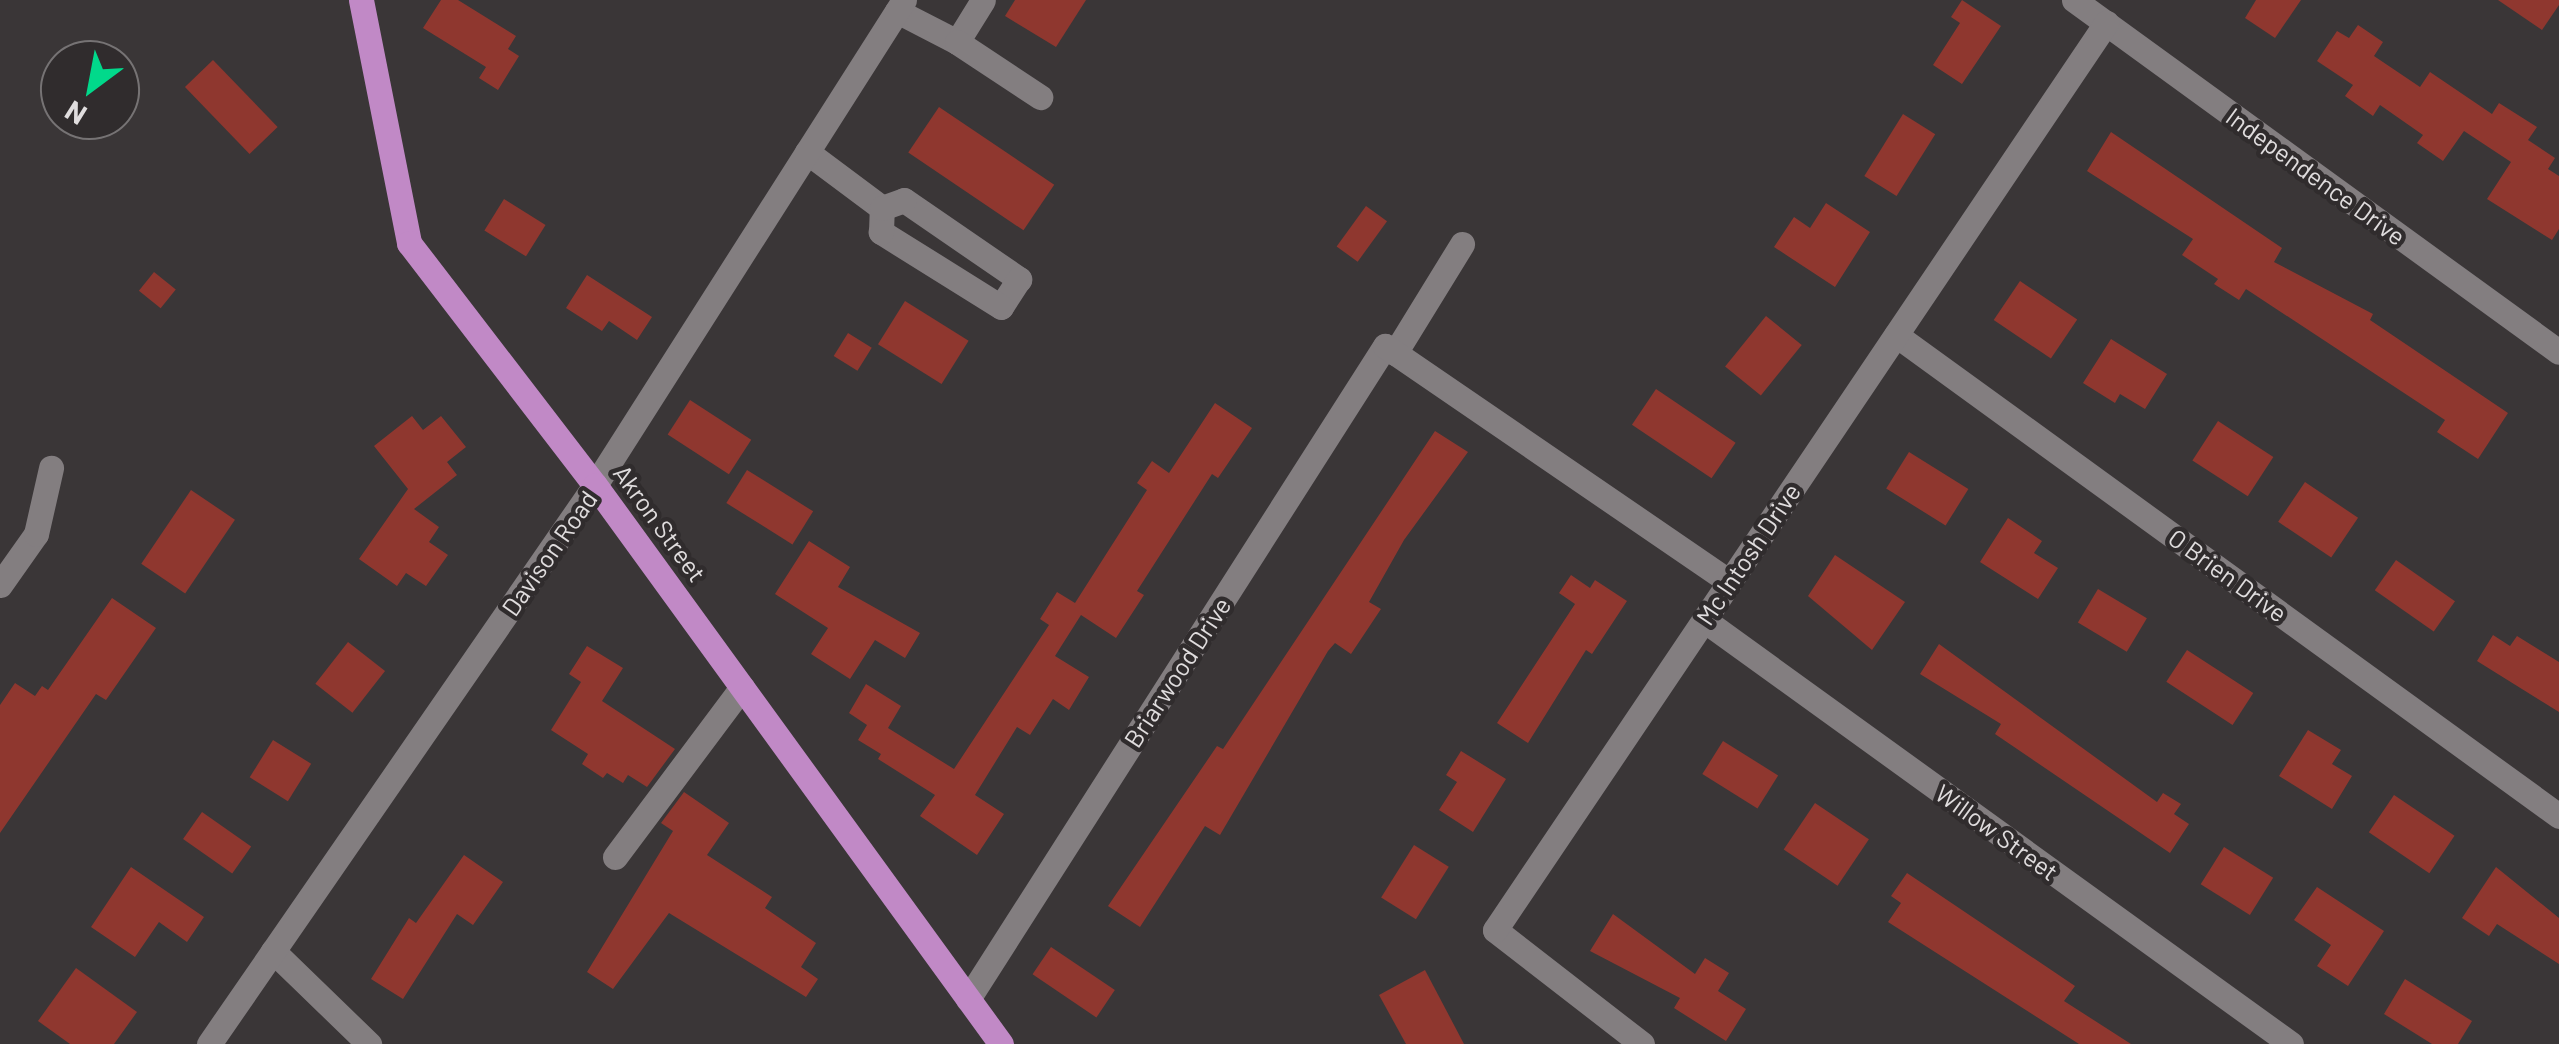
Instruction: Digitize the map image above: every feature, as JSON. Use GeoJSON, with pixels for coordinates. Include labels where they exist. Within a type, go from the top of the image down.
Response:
{"type":"FeatureCollection","features":[{"type":"Feature","properties":{"kind":"main road","name":"Akron Street"},"geometry":{"type":"LineString","coordinates":[[361,0],[409,242],[595,486],[1001,1044]]}},
{"type":"Feature","properties":{"kind":"street"},"geometry":{"type":"LineString","coordinates":[[956,42],[984,0]]}},
{"type":"Feature","properties":{"kind":"street","name":"Independence Drive"},"geometry":{"type":"LineString","coordinates":[[2074,0],[2559,352]]}},
{"type":"Feature","properties":{"kind":"street","name":"Davison Road"},"geometry":{"type":"LineString","coordinates":[[209,1044],[595,486],[901,5]]}},
{"type":"Feature","properties":{"kind":"street"},"geometry":{"type":"LineString","coordinates":[[901,5],[1040,97]]}},
{"type":"Feature","properties":{"kind":"street","name":"Mc Intosh Drive"},"geometry":{"type":"LineString","coordinates":[[1642,1044],[1495,930],[2106,23]]}},
{"type":"Feature","properties":{"kind":"street"},"geometry":{"type":"LineString","coordinates":[[807,152],[882,208]]}},
{"type":"Feature","properties":{"kind":"street"},"geometry":{"type":"LineString","coordinates":[[904,200],[1019,279],[1000,306],[979,298],[881,232],[882,208],[904,200]]}},
{"type":"Feature","properties":{"kind":"street","name":"Briarwood Drive"},"geometry":{"type":"LineString","coordinates":[[968,999],[1462,244]]}},
{"type":"Feature","properties":{"kind":"street","name":"O Brien Drive"},"geometry":{"type":"LineString","coordinates":[[1896,335],[2559,816]]}},
{"type":"Feature","properties":{"kind":"street"},"geometry":{"type":"LineString","coordinates":[[1390,350],[1728,581]]}},
{"type":"Feature","properties":{"kind":"street"},"geometry":{"type":"LineString","coordinates":[[0,585],[36,534],[51,468]]}},
{"type":"Feature","properties":{"kind":"street","name":"Willow Street"},"geometry":{"type":"LineString","coordinates":[[1704,620],[2291,1044]]}},
{"type":"Feature","properties":{"kind":"street"},"geometry":{"type":"LineString","coordinates":[[615,857],[742,687]]}},
{"type":"Feature","properties":{"kind":"street"},"geometry":{"type":"LineString","coordinates":[[273,952],[370,1044]]}},
{"type":"Feature","properties":{"kind":"building"},"geometry":{"type":"Polygon","coordinates":[[[441,0],[458,0],[516,36],[508,49],[519,56],[498,90],[479,78],[486,67],[423,28],[441,0]]]}},
{"type":"Feature","properties":{"kind":"building"},"geometry":{"type":"Polygon","coordinates":[[[1015,0],[1086,0],[1056,47],[1005,16],[1015,0]]]}},
{"type":"Feature","properties":{"kind":"building"},"geometry":{"type":"Polygon","coordinates":[[[1962,0],[2001,26],[1962,84],[1933,65],[1960,23],[1951,17],[1962,0]]]}},
{"type":"Feature","properties":{"kind":"building"},"geometry":{"type":"Polygon","coordinates":[[[2256,0],[2301,0],[2275,38],[2245,18],[2256,0]]]}},
{"type":"Feature","properties":{"kind":"building"},"geometry":{"type":"Polygon","coordinates":[[[2498,0],[2559,0],[2559,5],[2542,30],[2498,0]]]}},
{"type":"Feature","properties":{"kind":"building"},"geometry":{"type":"Polygon","coordinates":[[[2358,25],[2383,42],[2374,56],[2420,87],[2430,72],[2492,114],[2499,103],[2537,127],[2528,140],[2555,158],[2548,169],[2559,176],[2559,229],[2552,240],[2487,199],[2511,162],[2464,131],[2443,161],[2417,143],[2423,135],[2380,105],[2373,116],[2345,96],[2353,85],[2317,61],[2337,31],[2349,38],[2358,25]]]}},
{"type":"Feature","properties":{"kind":"building"},"geometry":{"type":"Polygon","coordinates":[[[213,60],[278,127],[250,154],[185,87],[213,60]]]}},
{"type":"Feature","properties":{"kind":"building"},"geometry":{"type":"Polygon","coordinates":[[[939,107],[1054,185],[1023,230],[908,153],[939,107]]]}},
{"type":"Feature","properties":{"kind":"building"},"geometry":{"type":"Polygon","coordinates":[[[1903,114],[1935,134],[1897,196],[1864,176],[1903,114]]]}},
{"type":"Feature","properties":{"kind":"building"},"geometry":{"type":"Polygon","coordinates":[[[2111,132],[2282,248],[2274,262],[2373,314],[2370,320],[2508,413],[2478,459],[2437,432],[2445,420],[2246,289],[2239,300],[2214,284],[2218,279],[2182,255],[2193,239],[2087,171],[2111,132]]]}},
{"type":"Feature","properties":{"kind":"building"},"geometry":{"type":"Polygon","coordinates":[[[504,199],[546,225],[526,256],[484,230],[504,199]]]}},
{"type":"Feature","properties":{"kind":"building"},"geometry":{"type":"Polygon","coordinates":[[[1826,203],[1870,232],[1835,287],[1774,247],[1794,217],[1810,228],[1826,203]]]}},
{"type":"Feature","properties":{"kind":"building"},"geometry":{"type":"Polygon","coordinates":[[[1366,206],[1387,221],[1358,262],[1337,246],[1366,206]]]}},
{"type":"Feature","properties":{"kind":"building"},"geometry":{"type":"Polygon","coordinates":[[[154,272],[176,290],[161,308],[139,291],[154,272]]]}},
{"type":"Feature","properties":{"kind":"building"},"geometry":{"type":"Polygon","coordinates":[[[587,275],[652,317],[637,340],[609,321],[602,331],[566,308],[587,275]]]}},
{"type":"Feature","properties":{"kind":"building"},"geometry":{"type":"Polygon","coordinates":[[[2020,281],[2077,320],[2051,359],[1994,320],[2020,281]]]}},
{"type":"Feature","properties":{"kind":"building"},"geometry":{"type":"Polygon","coordinates":[[[905,301],[969,341],[942,384],[878,344],[905,301]]]}},
{"type":"Feature","properties":{"kind":"building"},"geometry":{"type":"Polygon","coordinates":[[[1766,316],[1802,345],[1761,395],[1725,367],[1766,316]]]}},
{"type":"Feature","properties":{"kind":"building"},"geometry":{"type":"Polygon","coordinates":[[[848,333],[872,348],[857,371],[834,356],[848,333]]]}},
{"type":"Feature","properties":{"kind":"building"},"geometry":{"type":"Polygon","coordinates":[[[2111,339],[2167,374],[2145,409],[2120,394],[2115,403],[2083,383],[2111,339]]]}},
{"type":"Feature","properties":{"kind":"building"},"geometry":{"type":"Polygon","coordinates":[[[1656,389],[1736,443],[1712,478],[1632,425],[1656,389]]]}},
{"type":"Feature","properties":{"kind":"building"},"geometry":{"type":"Polygon","coordinates":[[[690,400],[751,440],[729,474],[668,434],[690,400]]]}},
{"type":"Feature","properties":{"kind":"building"},"geometry":{"type":"Polygon","coordinates":[[[1215,403],[1252,428],[1218,478],[1212,474],[1137,591],[1144,595],[1116,638],[1081,615],[1055,656],[1089,677],[1069,710],[1053,699],[1030,735],[1017,727],[975,795],[1004,814],[977,855],[920,816],[935,795],[878,759],[881,754],[858,740],[867,725],[849,713],[866,684],[901,706],[888,728],[954,769],[1049,625],[1040,619],[1057,592],[1075,603],[1147,490],[1137,483],[1152,461],[1169,473],[1215,403]]]}},
{"type":"Feature","properties":{"kind":"building"},"geometry":{"type":"Polygon","coordinates":[[[412,416],[423,430],[441,416],[466,447],[447,462],[457,475],[414,509],[439,527],[429,542],[448,555],[426,586],[406,573],[397,586],[359,559],[408,489],[374,446],[412,416]]]}},
{"type":"Feature","properties":{"kind":"building"},"geometry":{"type":"Polygon","coordinates":[[[2218,421],[2273,457],[2248,496],[2192,460],[2218,421]]]}},
{"type":"Feature","properties":{"kind":"building"},"geometry":{"type":"Polygon","coordinates":[[[1435,431],[1468,452],[1404,540],[1369,602],[1381,609],[1351,654],[1335,643],[1328,651],[1220,835],[1205,826],[1140,927],[1108,906],[1217,746],[1223,749],[1435,431]]]}},
{"type":"Feature","properties":{"kind":"building"},"geometry":{"type":"Polygon","coordinates":[[[1909,452],[1968,489],[1946,526],[1886,488],[1909,452]]]}},
{"type":"Feature","properties":{"kind":"building"},"geometry":{"type":"Polygon","coordinates":[[[747,470],[813,511],[792,544],[726,503],[747,470]]]}},
{"type":"Feature","properties":{"kind":"building"},"geometry":{"type":"Polygon","coordinates":[[[2305,482],[2358,518],[2331,558],[2278,522],[2305,482]]]}},
{"type":"Feature","properties":{"kind":"building"},"geometry":{"type":"Polygon","coordinates":[[[191,490],[235,520],[185,593],[141,564],[191,490]]]}},
{"type":"Feature","properties":{"kind":"building"},"geometry":{"type":"Polygon","coordinates":[[[2008,518],[2042,541],[2034,553],[2058,568],[2038,599],[1980,562],[2008,518]]]}},
{"type":"Feature","properties":{"kind":"building"},"geometry":{"type":"Polygon","coordinates":[[[809,541],[850,567],[838,587],[920,633],[905,658],[875,640],[850,679],[811,654],[828,628],[775,594],[809,541]]]}},
{"type":"Feature","properties":{"kind":"building"},"geometry":{"type":"Polygon","coordinates":[[[1835,555],[1905,602],[1872,650],[1808,596],[1835,555]]]}},
{"type":"Feature","properties":{"kind":"building"},"geometry":{"type":"Polygon","coordinates":[[[2396,560],[2455,601],[2434,632],[2375,590],[2396,560]]]}},
{"type":"Feature","properties":{"kind":"building"},"geometry":{"type":"Polygon","coordinates":[[[1571,575],[1590,588],[1595,580],[1627,601],[1592,654],[1586,650],[1528,743],[1497,723],[1575,604],[1559,593],[1571,575]]]}},
{"type":"Feature","properties":{"kind":"building"},"geometry":{"type":"Polygon","coordinates":[[[2098,589],[2147,618],[2127,652],[2078,622],[2098,589]]]}},
{"type":"Feature","properties":{"kind":"building"},"geometry":{"type":"Polygon","coordinates":[[[112,598],[156,628],[106,700],[96,694],[0,833],[0,705],[15,683],[35,696],[42,686],[48,690],[112,598]]]}},
{"type":"Feature","properties":{"kind":"building"},"geometry":{"type":"Polygon","coordinates":[[[2493,635],[2510,646],[2517,636],[2559,662],[2559,712],[2477,661],[2493,635]]]}},
{"type":"Feature","properties":{"kind":"building"},"geometry":{"type":"Polygon","coordinates":[[[348,642],[385,671],[352,713],[315,684],[348,642]]]}},
{"type":"Feature","properties":{"kind":"building"},"geometry":{"type":"Polygon","coordinates":[[[1939,644],[2157,802],[2163,793],[2181,804],[2174,814],[2189,824],[2170,853],[1995,734],[2001,724],[1920,674],[1939,644]]]}},
{"type":"Feature","properties":{"kind":"building"},"geometry":{"type":"Polygon","coordinates":[[[587,646],[623,668],[602,701],[675,749],[647,787],[628,775],[623,783],[607,773],[603,778],[582,764],[588,754],[551,730],[581,682],[569,674],[587,646]]]}},
{"type":"Feature","properties":{"kind":"building"},"geometry":{"type":"Polygon","coordinates":[[[2187,650],[2253,693],[2233,725],[2166,682],[2187,650]]]}},
{"type":"Feature","properties":{"kind":"building"},"geometry":{"type":"Polygon","coordinates":[[[2308,730],[2341,750],[2332,764],[2352,776],[2332,809],[2279,776],[2308,730]]]}},
{"type":"Feature","properties":{"kind":"building"},"geometry":{"type":"Polygon","coordinates":[[[273,740],[311,764],[288,801],[250,777],[273,740]]]}},
{"type":"Feature","properties":{"kind":"building"},"geometry":{"type":"Polygon","coordinates":[[[1723,741],[1778,775],[1757,809],[1702,774],[1723,741]]]}},
{"type":"Feature","properties":{"kind":"building"},"geometry":{"type":"Polygon","coordinates":[[[1461,751],[1506,779],[1473,832],[1439,810],[1457,782],[1446,775],[1461,751]]]}},
{"type":"Feature","properties":{"kind":"building"},"geometry":{"type":"Polygon","coordinates":[[[684,792],[729,823],[707,855],[772,897],[765,908],[816,943],[801,967],[818,979],[806,997],[669,913],[613,989],[587,972],[673,831],[661,823],[684,792]]]}},
{"type":"Feature","properties":{"kind":"building"},"geometry":{"type":"Polygon","coordinates":[[[2394,795],[2455,836],[2429,873],[2369,832],[2394,795]]]}},
{"type":"Feature","properties":{"kind":"building"},"geometry":{"type":"Polygon","coordinates":[[[1815,803],[1869,839],[1838,886],[1784,849],[1815,803]]]}},
{"type":"Feature","properties":{"kind":"building"},"geometry":{"type":"Polygon","coordinates":[[[202,812],[251,846],[232,873],[183,839],[202,812]]]}},
{"type":"Feature","properties":{"kind":"building"},"geometry":{"type":"Polygon","coordinates":[[[1414,845],[1449,867],[1416,919],[1381,898],[1414,845]]]}},
{"type":"Feature","properties":{"kind":"building"},"geometry":{"type":"Polygon","coordinates":[[[2224,847],[2273,878],[2250,915],[2201,884],[2224,847]]]}},
{"type":"Feature","properties":{"kind":"building"},"geometry":{"type":"Polygon","coordinates":[[[464,855],[503,882],[473,925],[457,914],[403,999],[371,979],[409,918],[416,923],[464,855]]]}},
{"type":"Feature","properties":{"kind":"building"},"geometry":{"type":"Polygon","coordinates":[[[131,867],[204,917],[187,942],[159,922],[135,957],[91,927],[131,867]]]}},
{"type":"Feature","properties":{"kind":"building"},"geometry":{"type":"Polygon","coordinates":[[[2496,867],[2559,918],[2559,964],[2497,924],[2489,936],[2462,918],[2496,867]]]}},
{"type":"Feature","properties":{"kind":"building"},"geometry":{"type":"Polygon","coordinates":[[[1907,873],[2075,986],[2064,1001],[2131,1044],[2079,1044],[1888,922],[1901,903],[1891,896],[1907,873]]]}},
{"type":"Feature","properties":{"kind":"building"},"geometry":{"type":"Polygon","coordinates":[[[2317,887],[2384,931],[2348,986],[2317,966],[2331,945],[2294,920],[2317,887]]]}},
{"type":"Feature","properties":{"kind":"building"},"geometry":{"type":"Polygon","coordinates":[[[1613,914],[1695,974],[1705,958],[1729,973],[1718,991],[1746,1009],[1726,1041],[1674,1008],[1680,998],[1590,951],[1613,914]]]}},
{"type":"Feature","properties":{"kind":"building"},"geometry":{"type":"Polygon","coordinates":[[[1051,947],[1115,990],[1096,1017],[1033,974],[1051,947]]]}},
{"type":"Feature","properties":{"kind":"building"},"geometry":{"type":"Polygon","coordinates":[[[76,968],[137,1012],[114,1044],[70,1044],[38,1021],[76,968]]]}},
{"type":"Feature","properties":{"kind":"building"},"geometry":{"type":"Polygon","coordinates":[[[1425,970],[1464,1044],[1406,1044],[1379,995],[1425,970]]]}},
{"type":"Feature","properties":{"kind":"building"},"geometry":{"type":"Polygon","coordinates":[[[2405,979],[2472,1021],[2458,1044],[2432,1044],[2384,1014],[2405,979]]]}}]}
